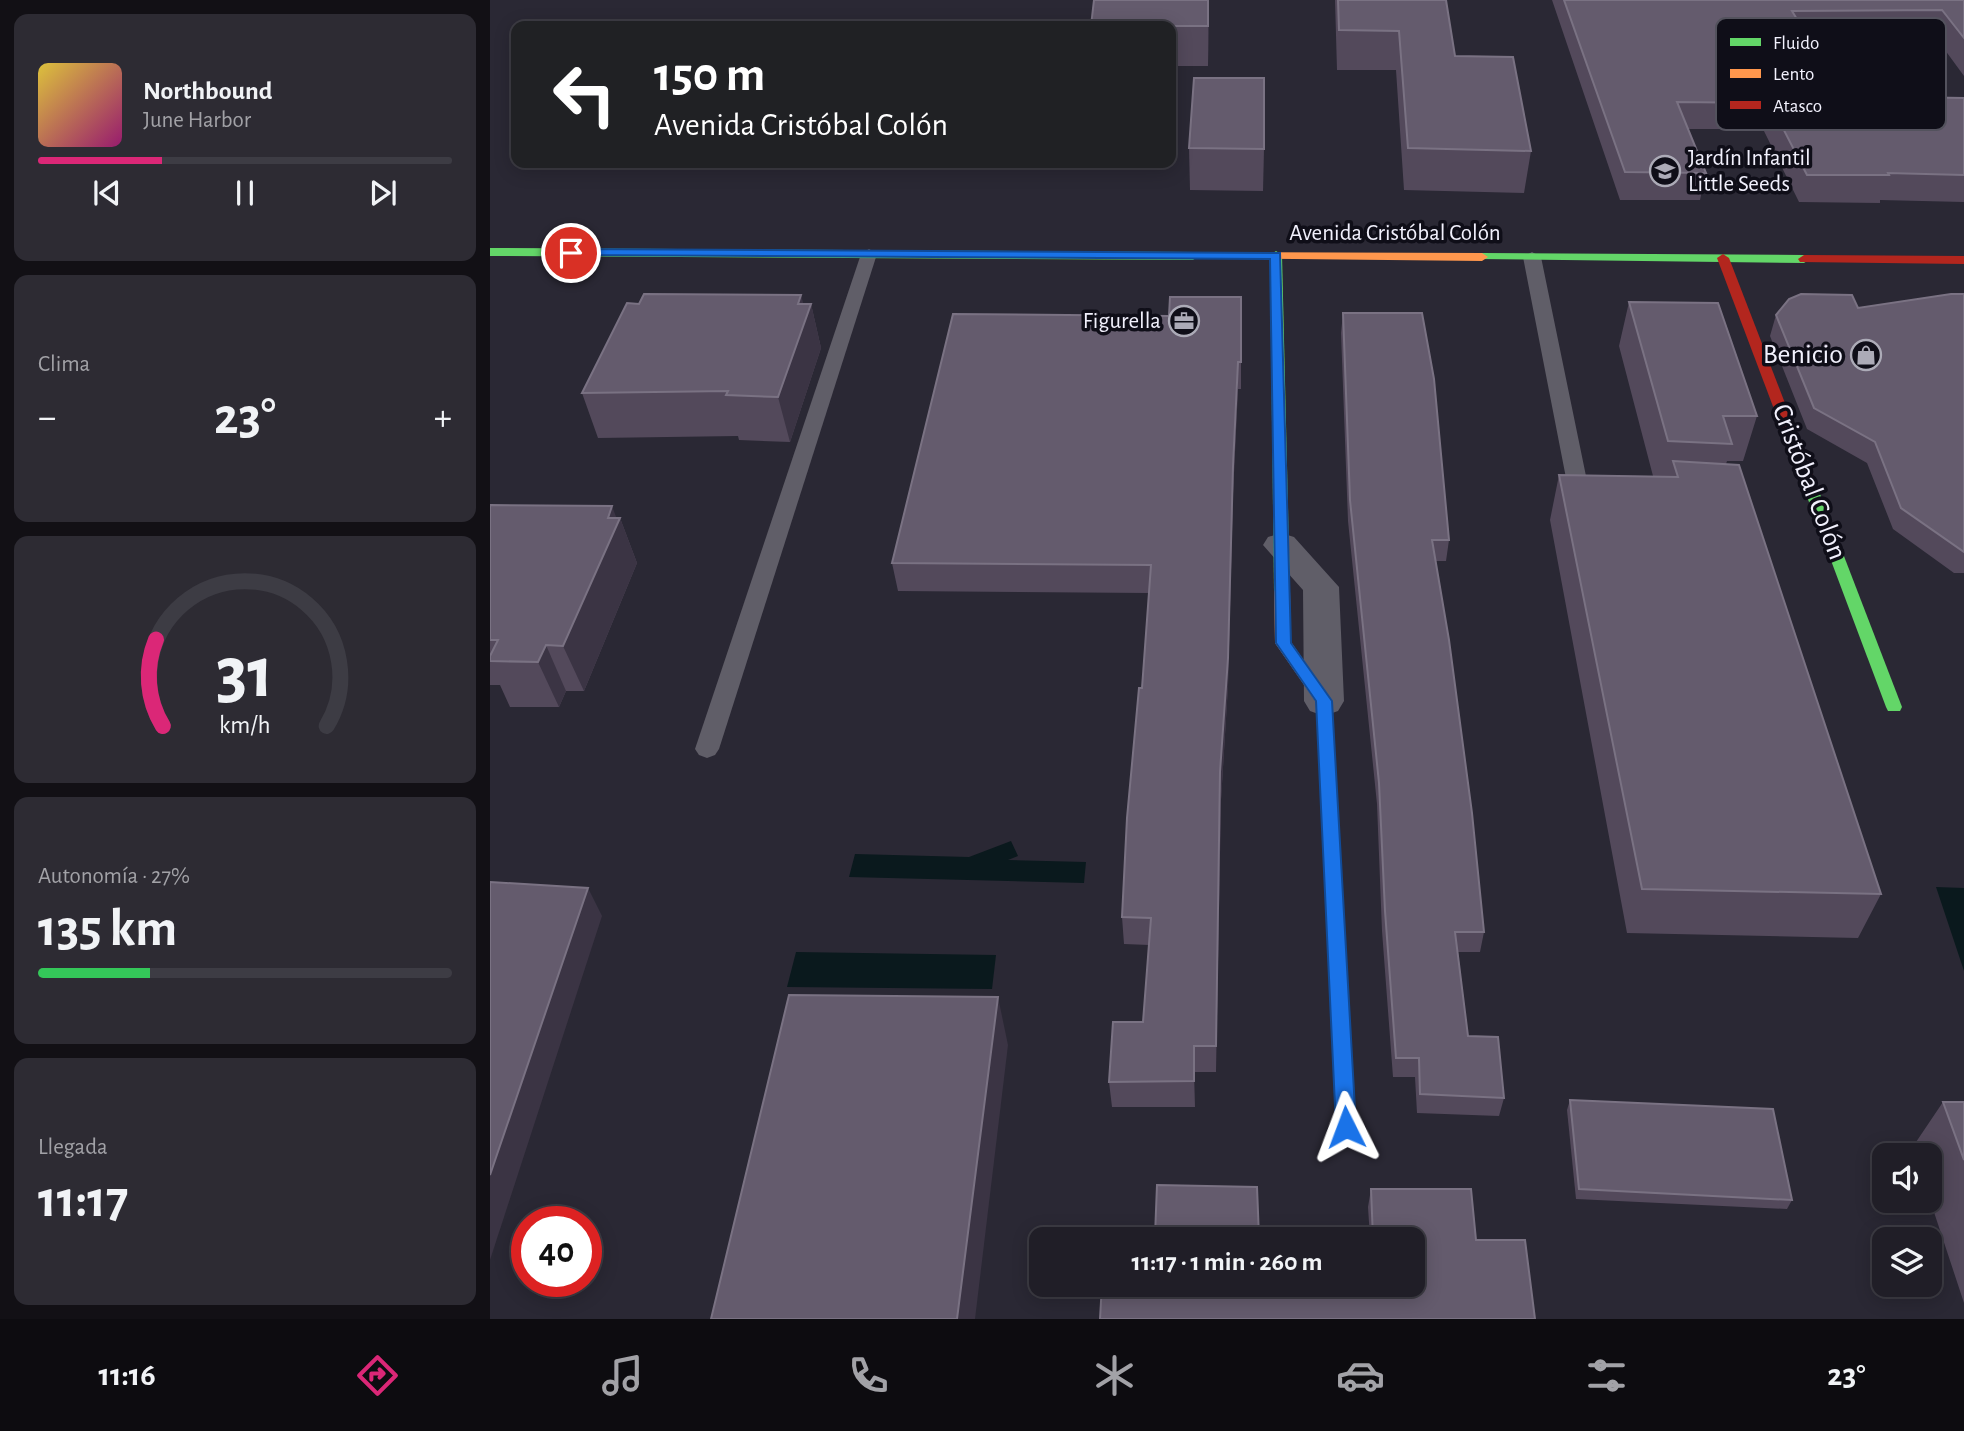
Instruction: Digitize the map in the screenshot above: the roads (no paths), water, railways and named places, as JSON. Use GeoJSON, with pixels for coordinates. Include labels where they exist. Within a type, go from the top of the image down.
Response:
{"type":"FeatureCollection","features":[{"type":"Feature","properties":{"kind":"main road","name":"Avenida Cristóbal Colón"},"geometry":{"type":"LineString","coordinates":[[490,252],[1964,260]]}},
{"type":"Feature","properties":{"kind":"main road"},"geometry":{"type":"LineString","coordinates":[[1276,255],[1281,545]]}},
{"type":"Feature","properties":{"kind":"main road","name":"Cristóbal Colón"},"geometry":{"type":"LineString","coordinates":[[1723,258],[1894,707]]}},
{"type":"Feature","properties":{"kind":"main road"},"geometry":{"type":"LineString","coordinates":[[1324,701],[1346,1127]]}},
{"type":"Feature","properties":{"kind":"street"},"geometry":{"type":"LineString","coordinates":[[1281,545],[1321,587],[1324,701]]}},
{"type":"Feature","properties":{"kind":"lane"},"geometry":{"type":"LineString","coordinates":[[707,749],[869,254]]}},
{"type":"Feature","properties":{"kind":"lane"},"geometry":{"type":"LineString","coordinates":[[1532,257],[1576,478],[1588,490],[1623,495]]}},
{"type":"Feature","properties":{"kind":"place","name":"Jardín Infantil Little Seeds"},"geometry":{"type":"Point","coordinates":[1665,171]}},
{"type":"Feature","properties":{"kind":"place","name":"Figurella"},"geometry":{"type":"Point","coordinates":[1184,321]}},
{"type":"Feature","properties":{"kind":"place","name":"Benicio"},"geometry":{"type":"Point","coordinates":[1866,355]}}]}
